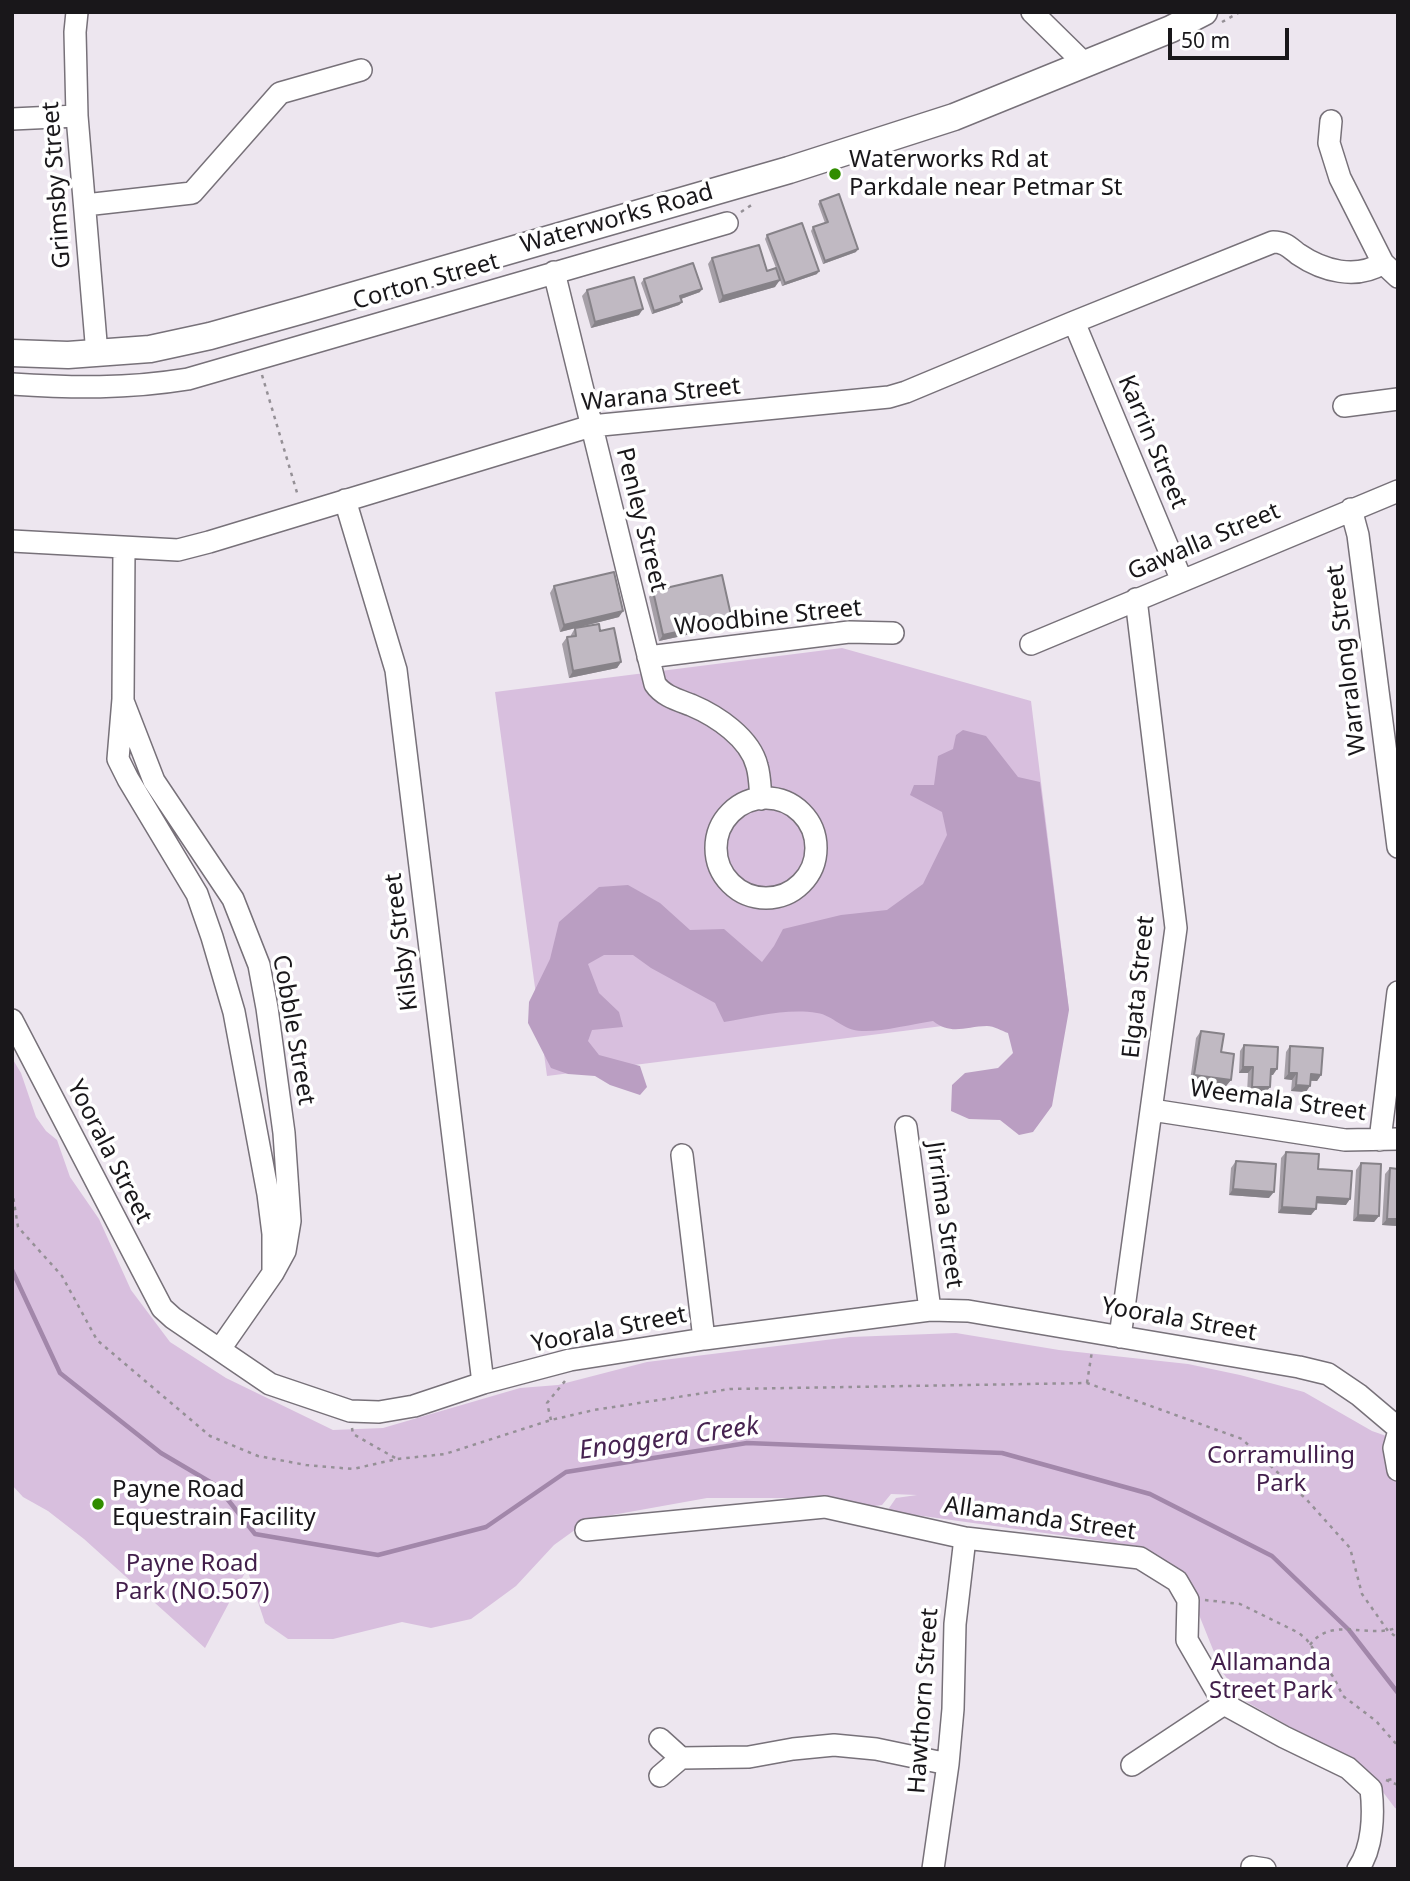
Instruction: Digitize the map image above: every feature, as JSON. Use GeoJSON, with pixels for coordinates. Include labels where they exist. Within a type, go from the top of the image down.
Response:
{"type":"FeatureCollection","features":[{"type":"Feature","properties":{"kind":"main road","name":"Waterworks Road"},"geometry":{"type":"LineString","coordinates":[[12,353],[68,355],[150,349],[210,336],[303,310],[789,170],[954,117],[1086,65],[1204,12]]}},
{"type":"Feature","properties":{"kind":"street","name":"Grimsby Street"},"geometry":{"type":"LineString","coordinates":[[77,12],[77,116],[97,354]]}},
{"type":"Feature","properties":{"kind":"street"},"geometry":{"type":"LineString","coordinates":[[1032,12],[1086,65]]}},
{"type":"Feature","properties":{"kind":"street"},"geometry":{"type":"LineString","coordinates":[[85,205],[192,193],[280,93],[362,70]]}},
{"type":"Feature","properties":{"kind":"street"},"geometry":{"type":"LineString","coordinates":[[12,119],[77,116]]}},
{"type":"Feature","properties":{"kind":"street"},"geometry":{"type":"LineString","coordinates":[[1331,121],[1329,143],[1340,178],[1391,270]]}},
{"type":"Feature","properties":{"kind":"street","name":"Corton Street"},"geometry":{"type":"LineString","coordinates":[[12,384],[79,389],[141,387],[188,379],[727,223]]}},
{"type":"Feature","properties":{"kind":"street","name":"Warana Street"},"geometry":{"type":"LineString","coordinates":[[12,541],[177,550],[591,426],[889,397],[1273,242],[1283,242],[1320,266],[1340,271],[1356,273],[1391,270]]}},
{"type":"Feature","properties":{"kind":"street","name":"Penley Street"},"geometry":{"type":"LineString","coordinates":[[554,272],[655,684],[659,691],[715,718],[747,747],[757,764],[761,799]]}},
{"type":"Feature","properties":{"kind":"street","name":"Corton Street"},"geometry":{"type":"LineString","coordinates":[[330,302],[341,334]]}},
{"type":"Feature","properties":{"kind":"street"},"geometry":{"type":"LineString","coordinates":[[303,310],[315,342]]}},
{"type":"Feature","properties":{"kind":"street","name":"Karrin Street"},"geometry":{"type":"LineString","coordinates":[[1074,322],[1182,582]]}},
{"type":"Feature","properties":{"kind":"street"},"geometry":{"type":"LineString","coordinates":[[1345,406],[1398,399]]}},
{"type":"Feature","properties":{"kind":"street","name":"Gawalla Street"},"geometry":{"type":"LineString","coordinates":[[1031,644],[1398,491]]}},
{"type":"Feature","properties":{"kind":"street","name":"Kilsby Street"},"geometry":{"type":"LineString","coordinates":[[345,500],[396,670],[483,1383]]}},
{"type":"Feature","properties":{"kind":"street","name":"Warralong Street"},"geometry":{"type":"LineString","coordinates":[[1351,509],[1359,535],[1391,744],[1398,847]]}},
{"type":"Feature","properties":{"kind":"street","name":"Cobble Street"},"geometry":{"type":"LineString","coordinates":[[124,548],[123,699],[118,759],[197,894],[212,937],[234,1012],[268,1194],[273,1234],[273,1273]]}},
{"type":"Feature","properties":{"kind":"street","name":"Elgata Street"},"geometry":{"type":"LineString","coordinates":[[1120,1337],[1176,928],[1136,599]]}},
{"type":"Feature","properties":{"kind":"street","name":"Woodbine Street"},"geometry":{"type":"LineString","coordinates":[[648,657],[849,632],[893,633]]}},
{"type":"Feature","properties":{"kind":"street","name":"Cobble Street"},"geometry":{"type":"LineString","coordinates":[[123,699],[154,781],[233,899],[259,965],[267,1008],[284,1133],[290,1221],[285,1251],[273,1273],[220,1349]]}},
{"type":"Feature","properties":{"kind":"street"},"geometry":{"type":"LineString","coordinates":[[761,799],[778,800],[794,807],[806,819],[814,834],[816,851],[812,867],[803,882],[790,892],[774,898],[758,898],[743,893],[730,883],[721,870],[716,855],[722,824],[739,807],[761,799]]}},
{"type":"Feature","properties":{"kind":"street"},"geometry":{"type":"LineString","coordinates":[[1389,1140],[1398,992]]}},
{"type":"Feature","properties":{"kind":"street","name":"Yoorala Street"},"geometry":{"type":"LineString","coordinates":[[12,1020],[154,1297],[173,1318],[270,1384],[350,1411],[379,1412],[414,1406],[483,1383],[567,1361],[704,1339],[930,1310],[968,1311],[1328,1374],[1359,1395],[1398,1431]]}},
{"type":"Feature","properties":{"kind":"street","name":"Weemala Street"},"geometry":{"type":"LineString","coordinates":[[1152,1110],[1345,1140],[1389,1140]]}},
{"type":"Feature","properties":{"kind":"street","name":"Jirrima Street"},"geometry":{"type":"LineString","coordinates":[[906,1126],[930,1310]]}},
{"type":"Feature","properties":{"kind":"street"},"geometry":{"type":"LineString","coordinates":[[682,1155],[704,1339]]}},
{"type":"Feature","properties":{"kind":"street"},"geometry":{"type":"LineString","coordinates":[[1398,1431],[1394,1448],[1398,1470]]}},
{"type":"Feature","properties":{"kind":"street","name":"Allamanda Street"},"geometry":{"type":"LineString","coordinates":[[586,1530],[825,1507],[965,1538],[1140,1558],[1177,1581],[1188,1600]]}},
{"type":"Feature","properties":{"kind":"street","name":"Hawthorn Street"},"geometry":{"type":"LineString","coordinates":[[933,1869],[948,1764],[953,1709],[955,1624],[965,1538]]}},
{"type":"Feature","properties":{"kind":"street"},"geometry":{"type":"LineString","coordinates":[[1188,1600],[1187,1640],[1224,1704],[1348,1768],[1371,1789],[1373,1807],[1366,1857],[1358,1869]]}},
{"type":"Feature","properties":{"kind":"street"},"geometry":{"type":"LineString","coordinates":[[1132,1765],[1224,1704]]}},
{"type":"Feature","properties":{"kind":"street"},"geometry":{"type":"LineString","coordinates":[[660,1739],[681,1758]]}},
{"type":"Feature","properties":{"kind":"street"},"geometry":{"type":"LineString","coordinates":[[660,1776],[681,1758],[749,1757],[834,1745],[876,1749],[948,1764]]}},
{"type":"Feature","properties":{"kind":"path"},"geometry":{"type":"LineString","coordinates":[[257,359],[303,513]]}},
{"type":"Feature","properties":{"kind":"path"},"geometry":{"type":"LineString","coordinates":[[12,1190],[18,1227],[62,1276],[97,1340],[210,1436],[258,1456],[306,1465],[353,1469],[397,1459],[445,1454],[551,1420],[594,1410],[730,1390],[1087,1382],[1242,1439],[1307,1500],[1350,1548],[1362,1594],[1388,1631],[1398,1638]]}},
{"type":"Feature","properties":{"kind":"path"},"geometry":{"type":"LineString","coordinates":[[1087,1382],[1095,1333]]}},
{"type":"Feature","properties":{"kind":"path"},"geometry":{"type":"LineString","coordinates":[[551,1420],[547,1403],[564,1385],[567,1361]]}},
{"type":"Feature","properties":{"kind":"path"},"geometry":{"type":"LineString","coordinates":[[350,1411],[353,1434],[397,1459]]}},
{"type":"Feature","properties":{"kind":"path"},"geometry":{"type":"LineString","coordinates":[[1188,1600],[1240,1604],[1286,1624],[1299,1633],[1334,1678],[1343,1696],[1376,1721],[1398,1746]]}},
{"type":"Feature","properties":{"kind":"path"},"geometry":{"type":"LineString","coordinates":[[1310,1645],[1325,1631],[1334,1629],[1388,1631],[1398,1627]]}},
{"type":"Feature","properties":{"kind":"path"},"geometry":{"type":"LineString","coordinates":[[1387,1780],[1398,1778]]}},
{"type":"Feature","properties":{"kind":"green space"},"geometry":{"type":"Polygon","coordinates":[[[842,648],[1031,701],[1069,1010],[547,1076],[495,692],[842,648]]]}},
{"type":"Feature","properties":{"kind":"green space"},"geometry":{"type":"Polygon","coordinates":[[[12,1058],[21,1073],[36,1117],[57,1140],[70,1177],[99,1219],[131,1290],[170,1342],[226,1378],[333,1430],[383,1428],[520,1388],[558,1385],[647,1362],[850,1337],[956,1333],[1059,1350],[1188,1364],[1240,1375],[1304,1392],[1372,1431],[1392,1438],[1398,1443],[1398,1809],[1367,1771],[1245,1701],[1222,1672],[1183,1575],[1145,1547],[887,1511],[896,1498],[917,1495],[891,1494],[882,1505],[875,1506],[807,1498],[707,1498],[590,1519],[554,1545],[516,1586],[471,1619],[431,1628],[402,1622],[333,1639],[288,1639],[265,1623],[247,1569],[205,1648],[84,1539],[48,1511],[23,1497],[12,1485],[12,1058]]]}},
{"type":"Feature","properties":{"kind":"shaded area"},"geometry":{"type":"Polygon","coordinates":[[[963,730],[986,736],[1018,777],[1040,782],[1069,1010],[1052,1106],[1033,1132],[1019,1135],[1000,1120],[969,1119],[951,1111],[952,1085],[965,1073],[998,1068],[1013,1053],[1008,1033],[987,1026],[946,1028],[933,1021],[862,1031],[844,1026],[823,1014],[806,1012],[770,1014],[724,1022],[715,1003],[651,968],[633,955],[604,955],[588,964],[599,993],[619,1012],[623,1027],[592,1030],[588,1041],[599,1055],[640,1066],[647,1087],[640,1095],[610,1085],[595,1076],[568,1074],[551,1068],[528,1023],[529,1002],[550,959],[559,922],[599,887],[628,885],[660,903],[690,930],[724,929],[762,962],[783,929],[841,915],[887,910],[923,884],[947,835],[942,812],[910,795],[914,785],[934,785],[938,756],[953,749],[956,735],[963,730]]]}},
{"type":"Feature","properties":{"kind":"building"},"geometry":{"type":"Polygon","coordinates":[[[839,194],[858,249],[825,261],[813,227],[828,222],[820,201],[839,194]]]}},
{"type":"Feature","properties":{"kind":"building"},"geometry":{"type":"Polygon","coordinates":[[[802,223],[819,271],[785,283],[767,235],[802,223]]]}},
{"type":"Feature","properties":{"kind":"building"},"geometry":{"type":"Polygon","coordinates":[[[759,245],[767,271],[776,268],[780,280],[723,296],[712,258],[759,245]]]}},
{"type":"Feature","properties":{"kind":"building"},"geometry":{"type":"Polygon","coordinates":[[[693,263],[702,289],[680,296],[682,302],[654,311],[644,279],[693,263]]]}},
{"type":"Feature","properties":{"kind":"building"},"geometry":{"type":"Polygon","coordinates":[[[634,277],[643,309],[595,322],[587,290],[634,277]]]}},
{"type":"Feature","properties":{"kind":"building"},"geometry":{"type":"Polygon","coordinates":[[[614,572],[623,611],[564,625],[554,586],[614,572]]]}},
{"type":"Feature","properties":{"kind":"building"},"geometry":{"type":"Polygon","coordinates":[[[722,575],[732,620],[663,635],[653,591],[722,575]]]}},
{"type":"Feature","properties":{"kind":"building"},"geometry":{"type":"Polygon","coordinates":[[[599,624],[600,631],[614,628],[621,662],[573,671],[567,637],[576,636],[575,628],[599,624]]]}},
{"type":"Feature","properties":{"kind":"building"},"geometry":{"type":"Polygon","coordinates":[[[1201,1031],[1224,1034],[1221,1052],[1234,1054],[1231,1080],[1194,1075],[1201,1031]]]}},
{"type":"Feature","properties":{"kind":"building"},"geometry":{"type":"Polygon","coordinates":[[[1244,1045],[1278,1047],[1277,1069],[1271,1069],[1270,1087],[1252,1087],[1253,1067],[1243,1067],[1244,1045]]]}},
{"type":"Feature","properties":{"kind":"building"},"geometry":{"type":"Polygon","coordinates":[[[1290,1046],[1323,1048],[1321,1075],[1311,1074],[1310,1086],[1296,1085],[1297,1073],[1289,1073],[1290,1046]]]}},
{"type":"Feature","properties":{"kind":"building"},"geometry":{"type":"Polygon","coordinates":[[[1286,1152],[1319,1154],[1318,1169],[1352,1171],[1350,1199],[1317,1197],[1316,1209],[1282,1207],[1286,1152]]]}},
{"type":"Feature","properties":{"kind":"building"},"geometry":{"type":"Polygon","coordinates":[[[1236,1161],[1276,1164],[1274,1192],[1233,1189],[1236,1161]]]}},
{"type":"Feature","properties":{"kind":"building"},"geometry":{"type":"Polygon","coordinates":[[[1361,1163],[1381,1164],[1379,1216],[1358,1215],[1361,1163]]]}},
{"type":"Feature","properties":{"kind":"building"},"geometry":{"type":"Polygon","coordinates":[[[1390,1168],[1398,1169],[1398,1219],[1387,1219],[1390,1168]]]}},
{"type":"Feature","properties":{"kind":"waterway","name":"Enoggera Creek"},"geometry":{"type":"LineString","coordinates":[[12,1270],[60,1373],[161,1453],[217,1486],[255,1534],[378,1555],[486,1527],[566,1472],[747,1443],[1002,1453],[1150,1494],[1272,1556],[1349,1630],[1398,1693]]}},
{"type":"Feature","properties":{"kind":"place","name":"Waterworks Rd at Parkdale near Petmar St"},"geometry":{"type":"Point","coordinates":[835,174]}},
{"type":"Feature","properties":{"kind":"place","name":"Payne Road Equestrain Facility"},"geometry":{"type":"Point","coordinates":[98,1504]}},
{"type":"Feature","properties":{"kind":"park label","name":"Corramulling Park"},"geometry":{"type":"Point","coordinates":[1281,1470]}},
{"type":"Feature","properties":{"kind":"park label","name":"Payne Road Park (NO.507)"},"geometry":{"type":"Point","coordinates":[192,1578]}},
{"type":"Feature","properties":{"kind":"park label","name":"Allamanda Street Park"},"geometry":{"type":"Point","coordinates":[1271,1677]}}]}
